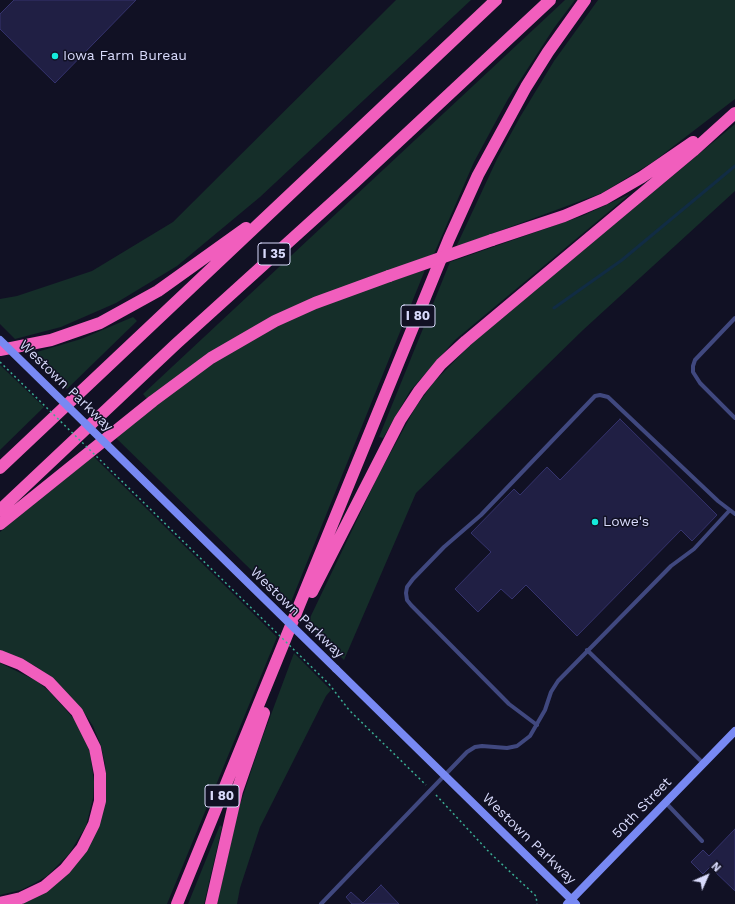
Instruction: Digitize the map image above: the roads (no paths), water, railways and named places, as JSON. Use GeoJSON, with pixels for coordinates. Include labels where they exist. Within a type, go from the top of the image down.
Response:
{"type":"FeatureCollection","features":[{"type":"Feature","properties":{"kind":"highway"},"geometry":{"type":"LineString","coordinates":[[0,350],[51,340],[100,323],[158,291],[206,258],[306,180],[496,0]]}},
{"type":"Feature","properties":{"kind":"highway","name":"I 35"},"geometry":{"type":"LineString","coordinates":[[0,510],[182,339],[361,177],[550,0]]}},
{"type":"Feature","properties":{"kind":"highway","name":"I 80"},"geometry":{"type":"LineString","coordinates":[[177,904],[449,239],[478,175],[526,87],[551,47],[585,0]]}},
{"type":"Feature","properties":{"kind":"highway"},"geometry":{"type":"LineString","coordinates":[[281,649],[332,554],[400,420],[419,391],[441,364],[466,341],[693,151],[735,112]]}},
{"type":"Feature","properties":{"kind":"highway"},"geometry":{"type":"LineString","coordinates":[[0,524],[152,401],[211,358],[275,321],[315,303],[564,216],[604,199],[642,177],[735,112]]}},
{"type":"Feature","properties":{"kind":"highway","name":"I 35"},"geometry":{"type":"LineString","coordinates":[[0,468],[306,180]]}},
{"type":"Feature","properties":{"kind":"highway"},"geometry":{"type":"LineString","coordinates":[[0,656],[35,672],[61,693],[73,707],[85,723],[95,748],[100,774],[100,801],[94,824],[82,848],[65,870],[44,887],[21,898],[0,903]]}},
{"type":"Feature","properties":{"kind":"highway"},"geometry":{"type":"LineString","coordinates":[[211,904],[237,791],[265,708],[266,687]]}},
{"type":"Feature","properties":{"kind":"street","name":"Westown Parkway"},"geometry":{"type":"LineString","coordinates":[[0,340],[445,775],[572,903]]}},
{"type":"Feature","properties":{"kind":"street","name":"50th Street"},"geometry":{"type":"LineString","coordinates":[[572,903],[665,803],[735,731]]}},
{"type":"Feature","properties":{"kind":"lane"},"geometry":{"type":"LineString","coordinates":[[735,318],[695,360],[692,366],[693,372],[700,383],[735,418]]}},
{"type":"Feature","properties":{"kind":"lane"},"geometry":{"type":"LineString","coordinates":[[537,725],[509,704],[412,605],[406,594],[407,587],[413,579],[444,547],[481,515],[595,396],[608,396],[730,511],[735,514]]}},
{"type":"Feature","properties":{"kind":"lane"},"geometry":{"type":"LineString","coordinates":[[321,904],[467,752],[475,747],[482,746],[507,748],[518,746],[530,736],[537,725],[558,681],[671,566],[694,549],[730,511]]}},
{"type":"Feature","properties":{"kind":"lane"},"geometry":{"type":"LineString","coordinates":[[587,650],[703,763]]}},
{"type":"Feature","properties":{"kind":"lane"},"geometry":{"type":"LineString","coordinates":[[665,803],[702,841]]}},
{"type":"Feature","properties":{"kind":"waterway"},"geometry":{"type":"LineString","coordinates":[[554,308],[622,260],[735,166]]}},
{"type":"Feature","properties":{"kind":"place","name":"Iowa Farm Bureau"},"geometry":{"type":"Point","coordinates":[55,56]}},
{"type":"Feature","properties":{"kind":"place","name":"Lowe's"},"geometry":{"type":"Point","coordinates":[595,522]}}]}
